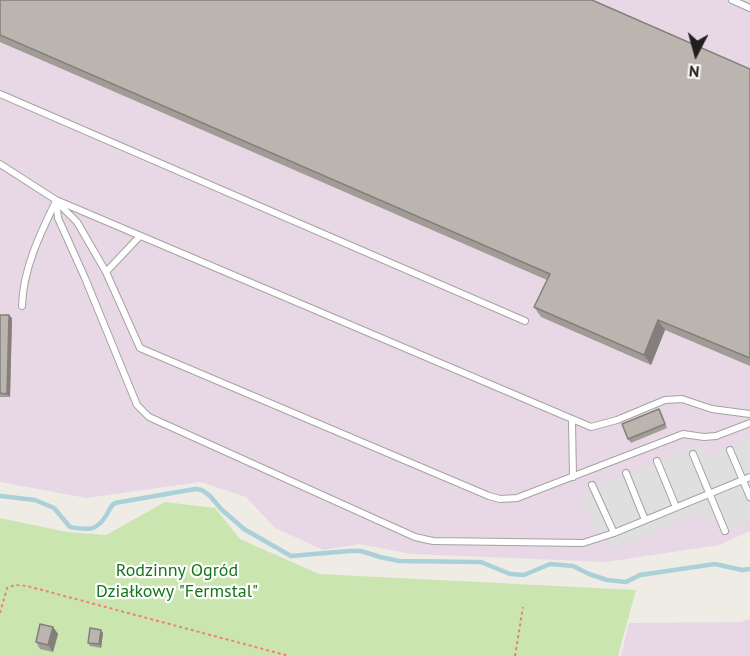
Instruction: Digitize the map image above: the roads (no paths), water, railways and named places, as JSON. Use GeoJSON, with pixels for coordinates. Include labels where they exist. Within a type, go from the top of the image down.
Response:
{"type":"FeatureCollection","features":[{"type":"Feature","properties":{"kind":"lane"},"geometry":{"type":"LineString","coordinates":[[732,0],[750,8]]}},
{"type":"Feature","properties":{"kind":"lane"},"geometry":{"type":"LineString","coordinates":[[0,94],[525,321]]}},
{"type":"Feature","properties":{"kind":"lane"},"geometry":{"type":"LineString","coordinates":[[0,164],[56,200],[591,427],[617,420],[665,400],[674,399],[682,399],[712,409],[750,414]]}},
{"type":"Feature","properties":{"kind":"lane"},"geometry":{"type":"LineString","coordinates":[[56,200],[77,222],[106,272],[140,348],[489,496],[500,499],[517,498],[683,434],[716,436],[750,423]]}},
{"type":"Feature","properties":{"kind":"lane"},"geometry":{"type":"LineString","coordinates":[[22,306],[23,285],[56,200]]}},
{"type":"Feature","properties":{"kind":"lane"},"geometry":{"type":"LineString","coordinates":[[56,200],[58,218],[141,411],[149,417],[415,537],[424,540],[575,543],[595,540],[750,477]]}},
{"type":"Feature","properties":{"kind":"lane"},"geometry":{"type":"LineString","coordinates":[[106,272],[140,236]]}},
{"type":"Feature","properties":{"kind":"lane"},"geometry":{"type":"LineString","coordinates":[[572,420],[573,477]]}},
{"type":"Feature","properties":{"kind":"lane"},"geometry":{"type":"LineString","coordinates":[[730,450],[750,497]]}},
{"type":"Feature","properties":{"kind":"lane"},"geometry":{"type":"LineString","coordinates":[[693,454],[725,531]]}},
{"type":"Feature","properties":{"kind":"lane"},"geometry":{"type":"LineString","coordinates":[[657,461],[676,507]]}},
{"type":"Feature","properties":{"kind":"lane"},"geometry":{"type":"LineString","coordinates":[[626,473],[645,520]]}},
{"type":"Feature","properties":{"kind":"lane"},"geometry":{"type":"LineString","coordinates":[[592,485],[614,533]]}},
{"type":"Feature","properties":{"kind":"waterway"},"geometry":{"type":"LineString","coordinates":[[0,496],[35,500],[54,508],[70,527],[87,529],[99,524],[115,503],[195,489],[202,490],[244,529],[291,556],[361,551],[399,561],[481,562],[510,574],[524,575],[550,564],[573,566],[607,580],[626,582],[640,575],[715,564],[742,570],[750,569]]}},
{"type":"Feature","properties":{"kind":"park label","name":"Rodzinny Ogród Działkowy \"Fermstal\""},"geometry":{"type":"Point","coordinates":[177,581]}}]}
